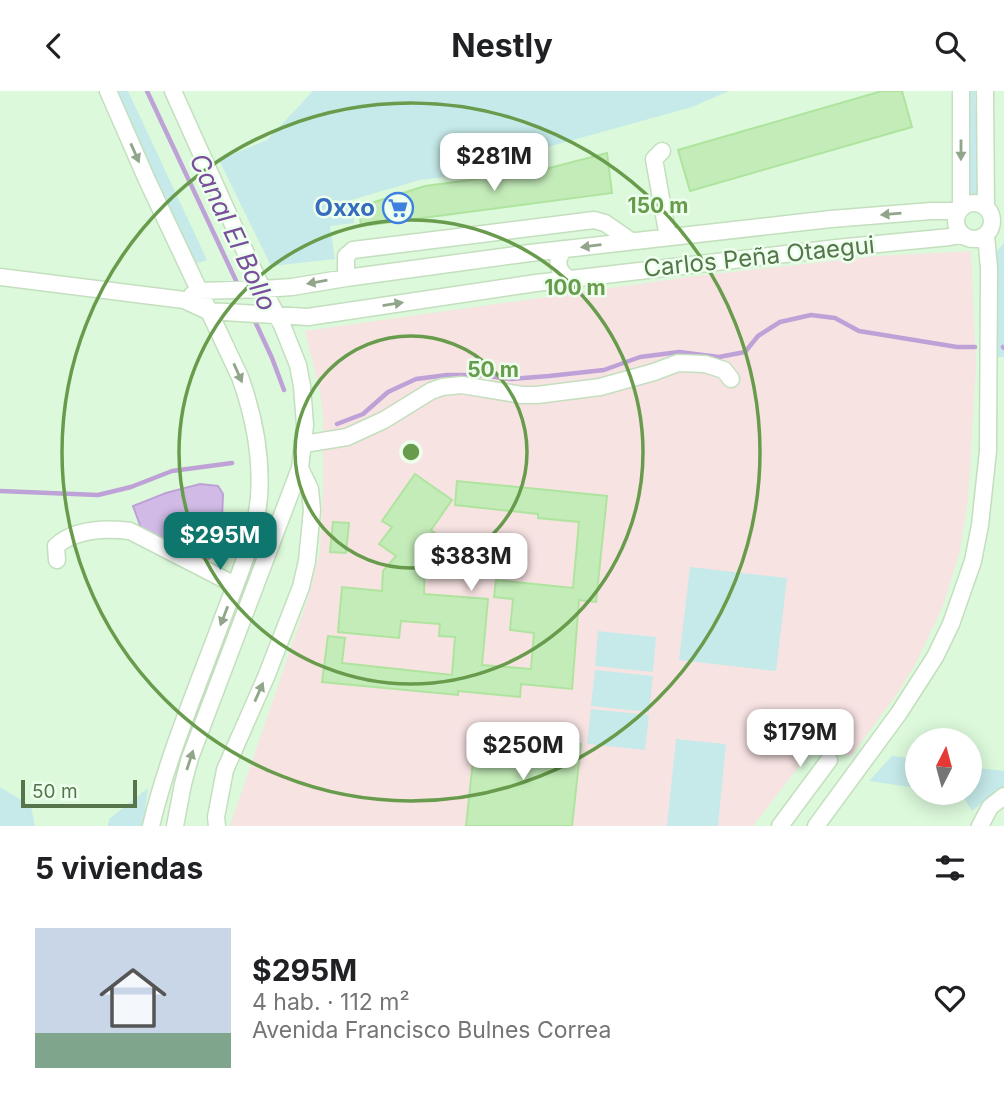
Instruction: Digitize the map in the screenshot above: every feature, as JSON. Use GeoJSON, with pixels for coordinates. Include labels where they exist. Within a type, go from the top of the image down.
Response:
{"type":"FeatureCollection","features":[{"type":"Feature","properties":{"kind":"street"},"geometry":{"type":"LineString","coordinates":[[108,91],[191,295]]}},
{"type":"Feature","properties":{"kind":"street"},"geometry":{"type":"LineString","coordinates":[[173,91],[257,290],[269,315],[291,345],[305,405],[300,468],[190,758],[175,826]]}},
{"type":"Feature","properties":{"kind":"street"},"geometry":{"type":"LineString","coordinates":[[961,91],[960,210],[956,221],[957,229],[961,235],[974,239],[986,234],[1004,233]]}},
{"type":"Feature","properties":{"kind":"street"},"geometry":{"type":"LineString","coordinates":[[816,826],[924,676],[951,624],[973,561],[985,489],[997,363],[986,234],[992,224],[993,208],[985,91]]}},
{"type":"Feature","properties":{"kind":"street"},"geometry":{"type":"LineString","coordinates":[[662,151],[654,159],[668,237]]}},
{"type":"Feature","properties":{"kind":"street"},"geometry":{"type":"LineString","coordinates":[[960,210],[966,204],[973,203],[993,208]]}},
{"type":"Feature","properties":{"kind":"street","name":"Carlos Peña Otaegui"},"geometry":{"type":"LineString","coordinates":[[0,277],[191,295],[257,290],[631,241],[831,219],[960,210]]}},
{"type":"Feature","properties":{"kind":"street"},"geometry":{"type":"LineString","coordinates":[[346,278],[346,256],[353,250],[594,220],[605,223],[631,241]]}},
{"type":"Feature","properties":{"kind":"street","name":"Carlos Peña Otaegui"},"geometry":{"type":"LineString","coordinates":[[191,295],[215,312],[308,317],[536,283],[961,235]]}},
{"type":"Feature","properties":{"kind":"street"},"geometry":{"type":"LineString","coordinates":[[564,249],[559,256],[558,266],[562,274],[569,279]]}},
{"type":"Feature","properties":{"kind":"street"},"geometry":{"type":"LineString","coordinates":[[530,253],[541,270],[536,283]]}},
{"type":"Feature","properties":{"kind":"street"},"geometry":{"type":"LineString","coordinates":[[151,826],[164,777],[251,543],[256,521],[259,487],[255,425],[215,312]]}},
{"type":"Feature","properties":{"kind":"street"},"geometry":{"type":"LineString","coordinates":[[304,444],[347,437],[443,387],[462,385],[498,392],[537,395],[600,387],[678,363],[705,364],[724,370],[731,379]]}},
{"type":"Feature","properties":{"kind":"street"},"geometry":{"type":"LineString","coordinates":[[216,826],[225,770],[266,677],[301,587],[307,561],[312,510],[310,489],[300,468]]}},
{"type":"Feature","properties":{"kind":"street"},"geometry":{"type":"LineString","coordinates":[[57,559],[56,546],[64,539],[96,530],[130,531],[235,585]]}},
{"type":"Feature","properties":{"kind":"street"},"geometry":{"type":"LineString","coordinates":[[780,826],[829,760]]}},
{"type":"Feature","properties":{"kind":"street"},"geometry":{"type":"LineString","coordinates":[[800,800],[823,797],[842,790]]}},
{"type":"Feature","properties":{"kind":"street"},"geometry":{"type":"LineString","coordinates":[[980,826],[990,807],[1004,796]]}},
{"type":"Feature","properties":{"kind":"shaded area"},"geometry":{"type":"Polygon","coordinates":[[[0,91],[1004,91],[1004,826],[35,826],[31,806],[0,787],[0,91]]]}},
{"type":"Feature","properties":{"kind":"shaded area"},"geometry":{"type":"Polygon","coordinates":[[[111,91],[128,91],[207,260],[195,264],[111,91]]]}},
{"type":"Feature","properties":{"kind":"shaded area"},"geometry":{"type":"Polygon","coordinates":[[[313,91],[729,91],[692,107],[534,150],[537,167],[420,180],[351,200],[354,223],[330,226],[335,259],[271,266],[219,160],[267,140],[313,91]]]}},
{"type":"Feature","properties":{"kind":"shaded area"},"geometry":{"type":"Polygon","coordinates":[[[969,91],[975,91],[979,190],[977,195],[971,196],[967,193],[969,91]]]}},
{"type":"Feature","properties":{"kind":"shaded area"},"geometry":{"type":"Polygon","coordinates":[[[1004,243],[1004,357],[996,357],[997,251],[1004,243]]]}},
{"type":"Feature","properties":{"kind":"shaded area"},"geometry":{"type":"Polygon","coordinates":[[[971,251],[976,366],[968,501],[959,554],[943,606],[916,663],[899,691],[851,756],[817,743],[753,826],[230,826],[308,598],[320,552],[323,415],[305,331],[688,277],[877,256],[971,251]]]}},
{"type":"Feature","properties":{"kind":"shaded area"},"geometry":{"type":"Polygon","coordinates":[[[200,484],[218,486],[223,494],[222,520],[210,558],[202,565],[143,533],[133,506],[200,484]]]}},
{"type":"Feature","properties":{"kind":"shaded area"},"geometry":{"type":"Polygon","coordinates":[[[690,567],[787,578],[776,671],[679,660],[690,567]]]}},
{"type":"Feature","properties":{"kind":"shaded area"},"geometry":{"type":"Polygon","coordinates":[[[598,631],[656,637],[653,672],[595,666],[598,631]]]}},
{"type":"Feature","properties":{"kind":"shaded area"},"geometry":{"type":"Polygon","coordinates":[[[595,670],[653,676],[649,712],[591,706],[595,670]]]}},
{"type":"Feature","properties":{"kind":"shaded area"},"geometry":{"type":"Polygon","coordinates":[[[591,709],[649,715],[645,750],[587,744],[591,709]]]}},
{"type":"Feature","properties":{"kind":"shaded area"},"geometry":{"type":"Polygon","coordinates":[[[676,739],[726,744],[718,826],[667,826],[676,739]]]}},
{"type":"Feature","properties":{"kind":"shaded area"},"geometry":{"type":"Polygon","coordinates":[[[892,756],[905,758],[905,786],[869,781],[892,756]]]}},
{"type":"Feature","properties":{"kind":"shaded area"},"geometry":{"type":"Polygon","coordinates":[[[982,768],[1004,771],[1004,790],[982,803],[982,768]]]}},
{"type":"Feature","properties":{"kind":"shaded area"},"geometry":{"type":"Polygon","coordinates":[[[0,787],[31,806],[35,826],[0,826],[0,787]]]}},
{"type":"Feature","properties":{"kind":"shaded area"},"geometry":{"type":"Polygon","coordinates":[[[148,788],[143,826],[108,826],[109,819],[148,788]]]}},
{"type":"Feature","properties":{"kind":"shaded area"},"geometry":{"type":"Polygon","coordinates":[[[968,805],[979,805],[972,811],[968,805]]]}},
{"type":"Feature","properties":{"kind":"building"},"geometry":{"type":"Polygon","coordinates":[[[882,91],[902,91],[912,127],[690,191],[678,150],[882,91]]]}},
{"type":"Feature","properties":{"kind":"building"},"geometry":{"type":"Polygon","coordinates":[[[607,153],[612,193],[361,226],[359,207],[425,186],[538,171],[607,153]]]}},
{"type":"Feature","properties":{"kind":"building"},"geometry":{"type":"Polygon","coordinates":[[[415,474],[452,500],[431,530],[447,542],[466,543],[467,537],[511,542],[508,567],[425,557],[424,594],[488,599],[482,665],[531,669],[534,633],[510,630],[513,599],[494,597],[496,580],[573,588],[579,522],[538,518],[538,514],[455,505],[457,481],[607,496],[596,602],[579,600],[572,689],[521,684],[520,697],[458,691],[458,695],[322,682],[328,636],[345,638],[342,663],[452,675],[455,637],[439,636],[440,624],[401,621],[399,638],[338,632],[342,587],[382,591],[383,571],[396,556],[379,544],[392,527],[382,521],[415,474]]]}},
{"type":"Feature","properties":{"kind":"building"},"geometry":{"type":"Polygon","coordinates":[[[333,522],[349,523],[346,553],[330,552],[333,522]]]}},
{"type":"Feature","properties":{"kind":"building"},"geometry":{"type":"Polygon","coordinates":[[[476,733],[581,744],[572,826],[466,826],[476,733]]]}},
{"type":"Feature","properties":{"kind":"waterway","name":"Canal El Bollo"},"geometry":{"type":"LineString","coordinates":[[147,91],[239,287]]}},
{"type":"Feature","properties":{"kind":"waterway"},"geometry":{"type":"LineString","coordinates":[[337,424],[363,414],[388,392],[416,379],[447,375],[511,379],[549,376],[604,370],[640,357],[679,352],[719,357],[745,352],[758,336],[780,322],[811,315],[835,318],[859,331],[957,347],[975,347]]}},
{"type":"Feature","properties":{"kind":"waterway","name":"Canal El Bollo"},"geometry":{"type":"LineString","coordinates":[[253,317],[284,390]]}},
{"type":"Feature","properties":{"kind":"waterway"},"geometry":{"type":"LineString","coordinates":[[0,491],[98,495],[131,487],[172,471],[232,463]]}},
{"type":"Feature","properties":{"kind":"place","name":"Oxxo"},"geometry":{"type":"Point","coordinates":[398,208]}}]}
